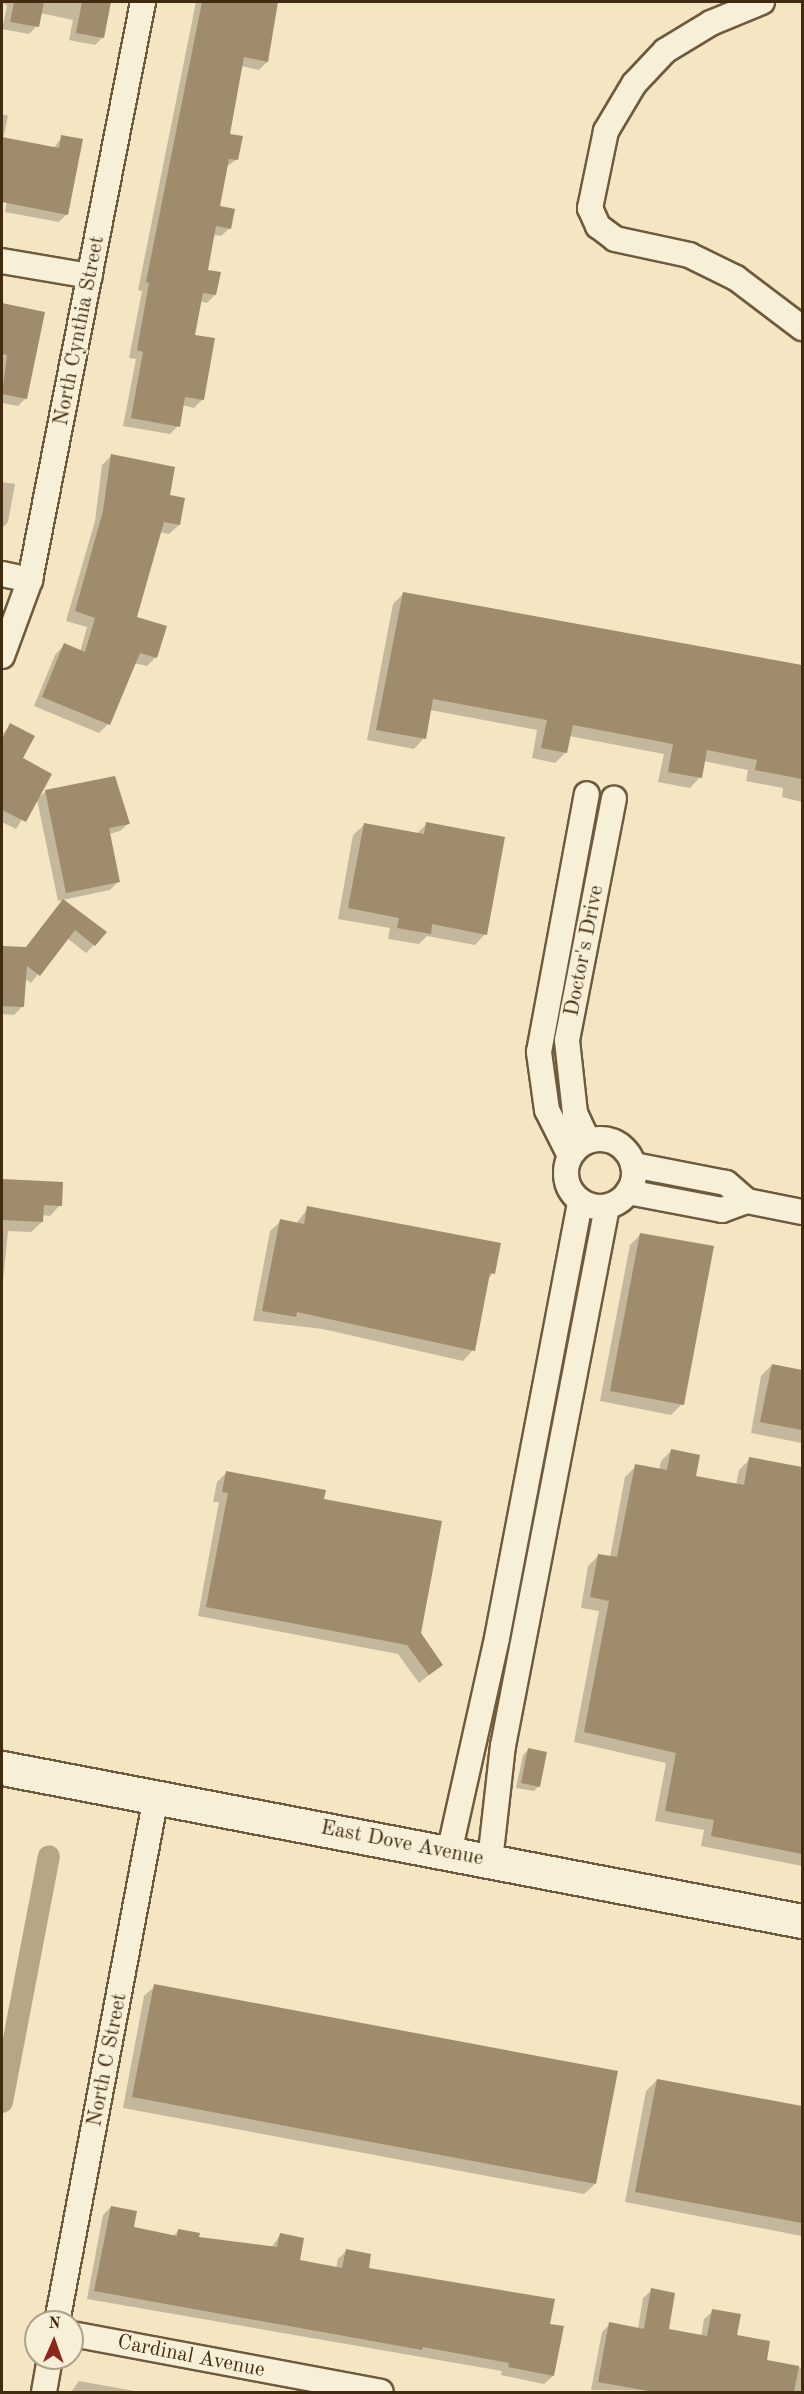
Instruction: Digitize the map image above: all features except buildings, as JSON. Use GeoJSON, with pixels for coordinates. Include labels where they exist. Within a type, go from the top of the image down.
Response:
{"type":"FeatureCollection","features":[{"type":"Feature","properties":{"kind":"main road","name":"East Dove Avenue"},"geometry":{"type":"LineString","coordinates":[[2,1768],[802,1922]]}},
{"type":"Feature","properties":{"kind":"street","name":"North Cynthia Street"},"geometry":{"type":"LineString","coordinates":[[2,656],[30,580],[143,2]]}},
{"type":"Feature","properties":{"kind":"street"},"geometry":{"type":"LineString","coordinates":[[762,2],[711,23],[665,51],[634,84],[606,131],[590,208],[597,226],[615,239],[689,255],[736,278],[802,328]]}},
{"type":"Feature","properties":{"kind":"street"},"geometry":{"type":"LineString","coordinates":[[2,261],[90,276]]}},
{"type":"Feature","properties":{"kind":"street"},"geometry":{"type":"LineString","coordinates":[[2,574],[30,580]]}},
{"type":"Feature","properties":{"kind":"street","name":"Doctor's Drive"},"geometry":{"type":"LineString","coordinates":[[564,1116],[547,1110],[539,1052],[587,794]]}},
{"type":"Feature","properties":{"kind":"street","name":"Doctor's Drive"},"geometry":{"type":"LineString","coordinates":[[580,1201],[567,1183],[579,1148],[564,1116],[567,1040],[614,799]]}},
{"type":"Feature","properties":{"kind":"street","name":"Doctor's Drive"},"geometry":{"type":"LineString","coordinates":[[576,857],[602,861]]}},
{"type":"Feature","properties":{"kind":"street","name":"Doctor's Drive"},"geometry":{"type":"LineString","coordinates":[[541,1035],[567,1040]]}},
{"type":"Feature","properties":{"kind":"street"},"geometry":{"type":"LineString","coordinates":[[579,1148],[604,1139],[618,1144],[633,1165],[726,1183],[747,1201],[802,1212]]}},
{"type":"Feature","properties":{"kind":"street"},"geometry":{"type":"LineString","coordinates":[[490,1861],[508,1722],[607,1207],[628,1192],[633,1165]]}},
{"type":"Feature","properties":{"kind":"street"},"geometry":{"type":"LineString","coordinates":[[628,1192],[722,1210],[747,1201]]}},
{"type":"Feature","properties":{"kind":"street"},"geometry":{"type":"LineString","coordinates":[[449,1853],[497,1638],[580,1201],[607,1207]]}},
{"type":"Feature","properties":{"kind":"street"},"geometry":{"type":"LineString","coordinates":[[557,1326],[583,1330]]}},
{"type":"Feature","properties":{"kind":"street"},"geometry":{"type":"LineString","coordinates":[[543,1400],[569,1405]]}},
{"type":"Feature","properties":{"kind":"street"},"geometry":{"type":"LineString","coordinates":[[533,1451],[559,1456]]}},
{"type":"Feature","properties":{"kind":"street"},"geometry":{"type":"LineString","coordinates":[[508,1580],[535,1584]]}},
{"type":"Feature","properties":{"kind":"street"},"geometry":{"type":"LineString","coordinates":[[497,1638],[524,1643]]}},
{"type":"Feature","properties":{"kind":"street"},"geometry":{"type":"LineString","coordinates":[[480,1717],[508,1722]]}},
{"type":"Feature","properties":{"kind":"street","name":"North C Street"},"geometry":{"type":"LineString","coordinates":[[59,2310],[156,1797]]}},
{"type":"Feature","properties":{"kind":"street","name":"Cardinal Avenue"},"geometry":{"type":"LineString","coordinates":[[84,2336],[381,2392]]}},
{"type":"Feature","properties":{"kind":"street"},"geometry":{"type":"LineString","coordinates":[[44,2392],[48,2370]]}},
{"type":"Feature","properties":{"kind":"waterway"},"geometry":{"type":"LineString","coordinates":[[2,2102],[49,1856]]}}]}
